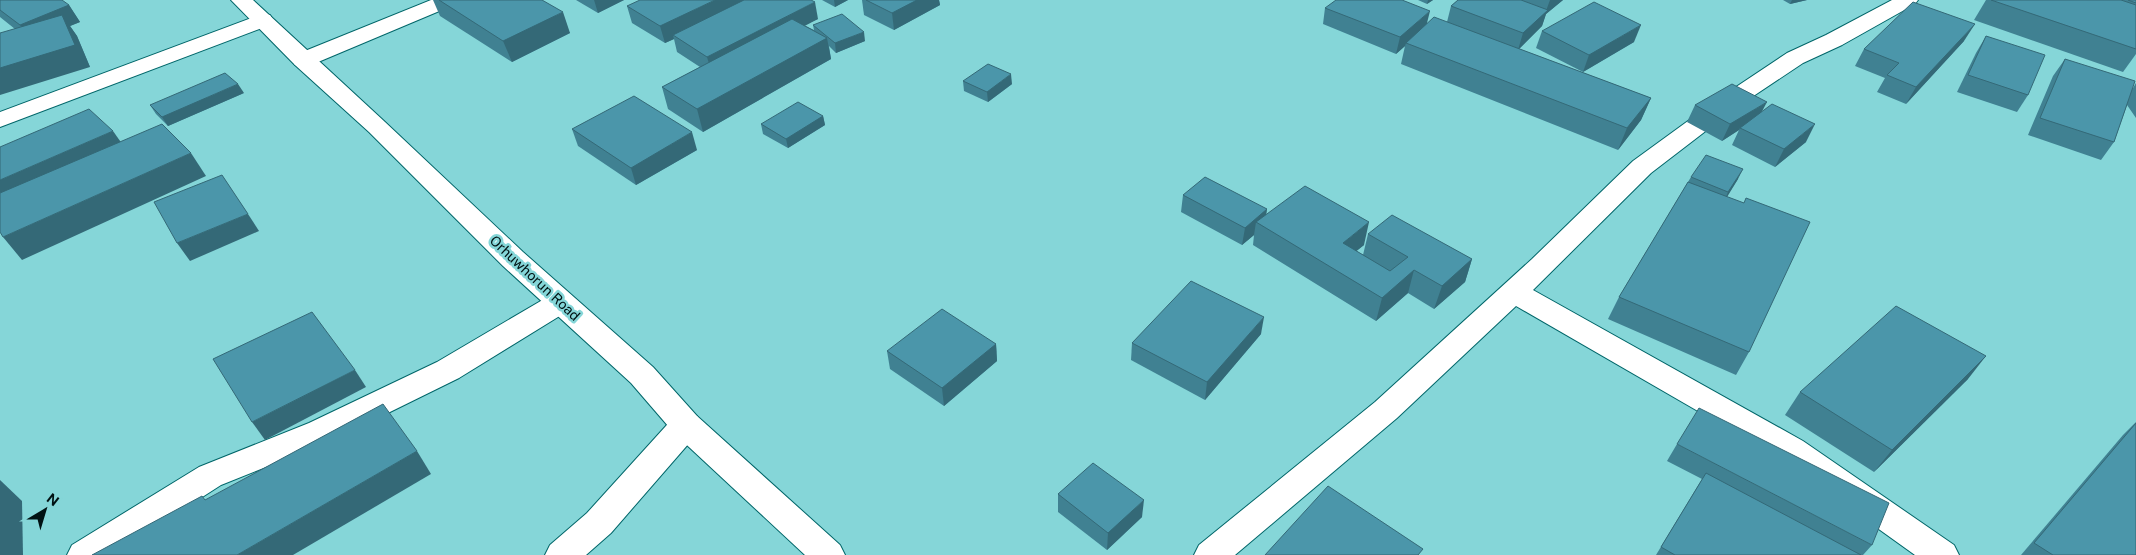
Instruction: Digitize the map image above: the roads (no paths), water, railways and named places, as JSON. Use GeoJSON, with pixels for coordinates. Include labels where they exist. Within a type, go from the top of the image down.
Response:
{"type":"FeatureCollection","features":[{"type":"Feature","properties":{"kind":"street","name":"Orhuwhorun Road"},"geometry":{"type":"LineString","coordinates":[[241,0],[303,60],[377,127],[513,259],[642,375],[686,425],[828,555]]}},
{"type":"Feature","properties":{"kind":"street"},"geometry":{"type":"LineString","coordinates":[[303,60],[449,0]]}},
{"type":"Feature","properties":{"kind":"street"},"geometry":{"type":"LineString","coordinates":[[1211,555],[1386,410],[1514,292],[1650,161],[1729,102],[1795,58],[1834,40],[1908,0]]}},
{"type":"Feature","properties":{"kind":"street"},"geometry":{"type":"LineString","coordinates":[[0,120],[262,20]]}},
{"type":"Feature","properties":{"kind":"street"},"geometry":{"type":"LineString","coordinates":[[1514,292],[1792,450],[1942,555]]}},
{"type":"Feature","properties":{"kind":"street"},"geometry":{"type":"LineString","coordinates":[[84,555],[210,476],[320,432],[448,370],[561,302]]}},
{"type":"Feature","properties":{"kind":"street"},"geometry":{"type":"LineString","coordinates":[[562,555],[599,523],[686,425]]}}]}
